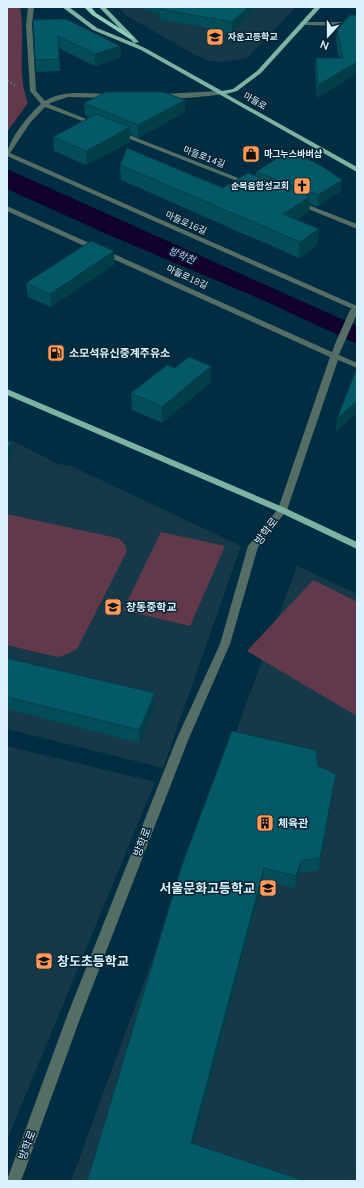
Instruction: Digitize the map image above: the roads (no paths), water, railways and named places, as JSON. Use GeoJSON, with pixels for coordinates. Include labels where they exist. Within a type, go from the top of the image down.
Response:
{"type":"FeatureCollection","features":[{"type":"Feature","properties":{"kind":"highway"},"geometry":{"type":"LineString","coordinates":[[87,7],[94,14],[132,38]]}},
{"type":"Feature","properties":{"kind":"main road","name":"마들로"},"geometry":{"type":"LineString","coordinates":[[65,7],[95,29],[142,49],[357,170]]}},
{"type":"Feature","properties":{"kind":"main road","name":"마들로"},"geometry":{"type":"LineString","coordinates":[[102,7],[142,49]]}},
{"type":"Feature","properties":{"kind":"main road"},"geometry":{"type":"LineString","coordinates":[[220,92],[235,90],[258,72],[318,7]]}},
{"type":"Feature","properties":{"kind":"main road","name":"방학로"},"geometry":{"type":"LineString","coordinates":[[7,392],[282,510],[357,546]]}},
{"type":"Feature","properties":{"kind":"street"},"geometry":{"type":"LineString","coordinates":[[31,7],[29,25],[33,91],[44,104],[102,126]]}},
{"type":"Feature","properties":{"kind":"street"},"geometry":{"type":"LineString","coordinates":[[303,23],[357,24]]}},
{"type":"Feature","properties":{"kind":"street"},"geometry":{"type":"LineString","coordinates":[[153,96],[183,96],[220,92]]}},
{"type":"Feature","properties":{"kind":"street"},"geometry":{"type":"LineString","coordinates":[[7,154],[33,116],[44,104],[54,98],[68,96],[114,96]]}},
{"type":"Feature","properties":{"kind":"street","name":"마들로14길"},"geometry":{"type":"LineString","coordinates":[[109,129],[255,186]]}},
{"type":"Feature","properties":{"kind":"street","name":"마들로16길"},"geometry":{"type":"LineString","coordinates":[[7,154],[356,309]]}},
{"type":"Feature","properties":{"kind":"street"},"geometry":{"type":"LineString","coordinates":[[292,201],[357,226]]}},
{"type":"Feature","properties":{"kind":"street","name":"마들로18길"},"geometry":{"type":"LineString","coordinates":[[7,208],[182,286],[295,339],[337,351],[357,366]]}},
{"type":"Feature","properties":{"kind":"street","name":"방학로"},"geometry":{"type":"LineString","coordinates":[[14,1181],[74,1016],[180,745],[225,644],[253,546],[282,510],[337,351],[356,309]]}},
{"type":"Feature","properties":{"kind":"water","name":"방학천"},"geometry":{"type":"Polygon","coordinates":[[[7,169],[357,326],[357,344],[265,301],[109,235],[7,189],[7,169]]]}},
{"type":"Feature","properties":{"kind":"place","name":"자운고등학교"},"geometry":{"type":"Point","coordinates":[215,37]}},
{"type":"Feature","properties":{"kind":"place","name":"마그누스바버샵"},"geometry":{"type":"Point","coordinates":[251,154]}},
{"type":"Feature","properties":{"kind":"place","name":"순복음한성교회"},"geometry":{"type":"Point","coordinates":[302,186]}},
{"type":"Feature","properties":{"kind":"place","name":"소모석유신중계주유소"},"geometry":{"type":"Point","coordinates":[56,353]}},
{"type":"Feature","properties":{"kind":"place","name":"창동중학교"},"geometry":{"type":"Point","coordinates":[113,607]}},
{"type":"Feature","properties":{"kind":"place","name":"체육관"},"geometry":{"type":"Point","coordinates":[265,823]}},
{"type":"Feature","properties":{"kind":"place","name":"서울문화고등학교"},"geometry":{"type":"Point","coordinates":[268,888]}},
{"type":"Feature","properties":{"kind":"place","name":"창도초등학교"},"geometry":{"type":"Point","coordinates":[44,961]}}]}
